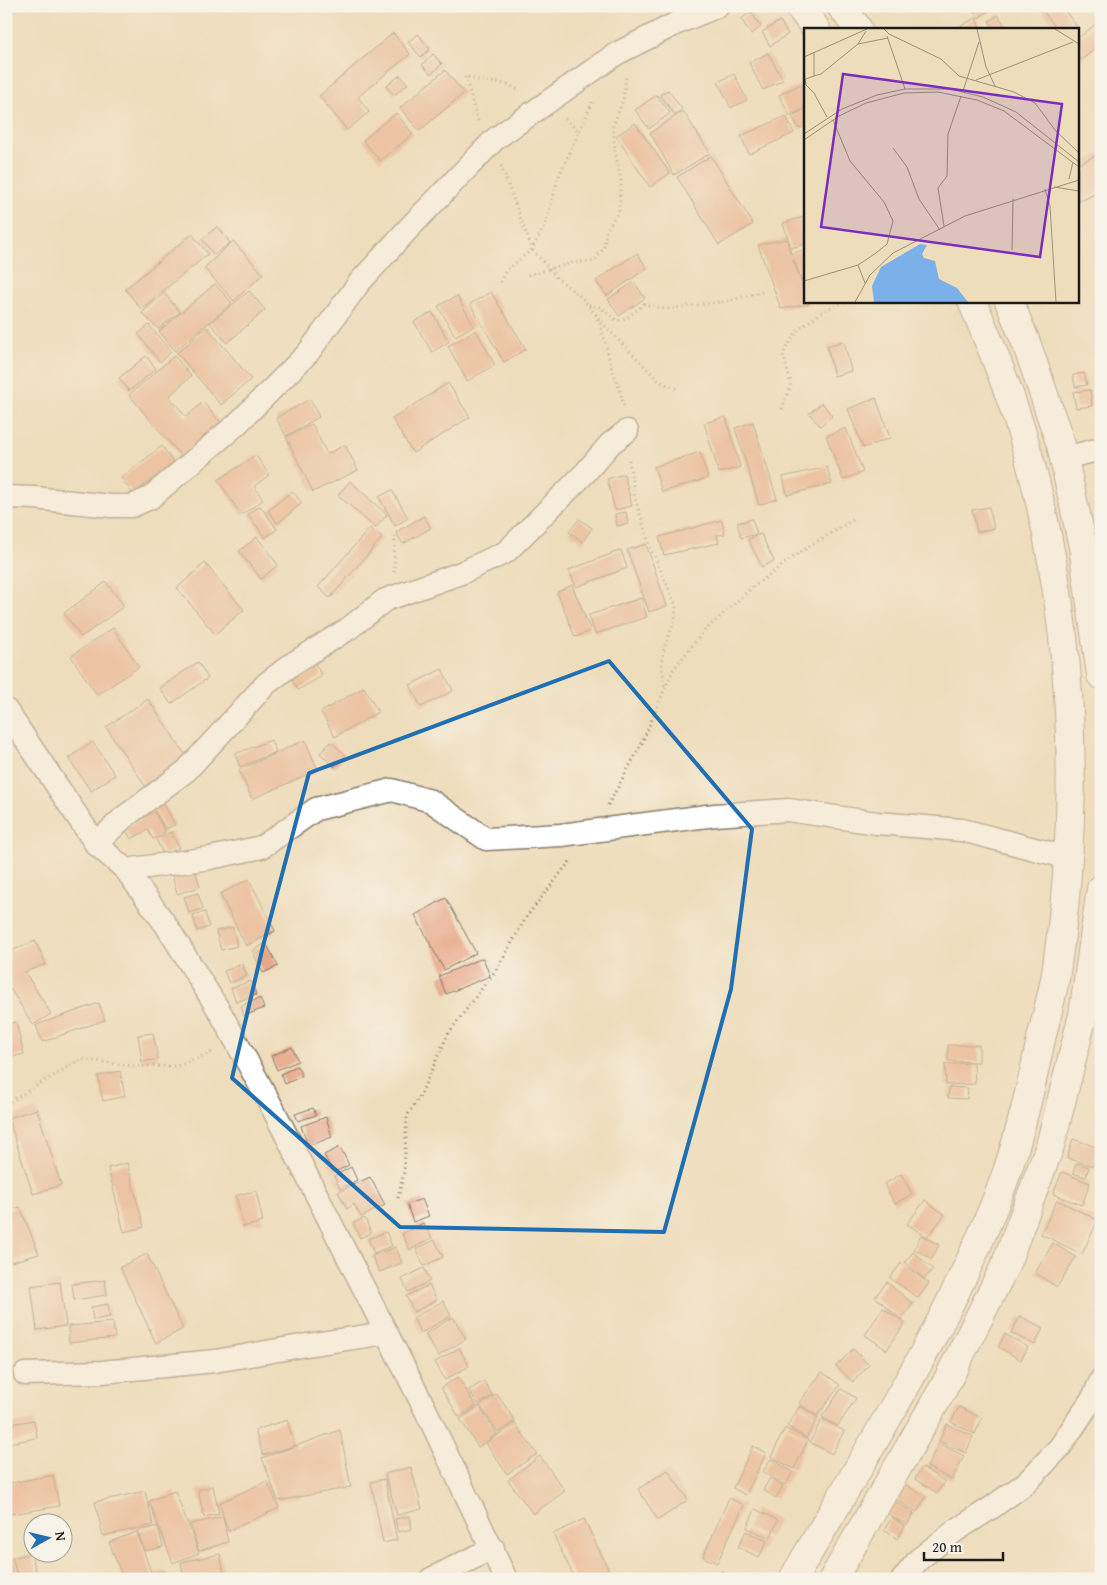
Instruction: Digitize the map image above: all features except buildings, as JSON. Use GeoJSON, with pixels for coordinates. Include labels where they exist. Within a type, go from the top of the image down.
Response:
{"type":"FeatureCollection","features":[{"type":"Feature","properties":{"kind":"main road"},"geometry":{"type":"LineString","coordinates":[[799,6],[815,28]]}},
{"type":"Feature","properties":{"kind":"main road"},"geometry":{"type":"LineString","coordinates":[[841,6],[857,28]]}},
{"type":"Feature","properties":{"kind":"main road"},"geometry":{"type":"LineString","coordinates":[[793,1579],[910,1380],[975,1250],[1003,1182],[1023,1120],[1054,981],[1069,858],[1072,762],[1070,693],[1049,539],[1028,451],[995,356],[972,302]]}},
{"type":"Feature","properties":{"kind":"main road"},"geometry":{"type":"LineString","coordinates":[[1009,302],[1027,345],[1064,458],[1083,547],[1101,675]]}},
{"type":"Feature","properties":{"kind":"main road"},"geometry":{"type":"LineString","coordinates":[[834,1579],[943,1389],[1005,1266],[1050,1146],[1084,1015],[1101,889]]}},
{"type":"Feature","properties":{"kind":"street"},"geometry":{"type":"LineString","coordinates":[[6,497],[111,506],[132,506],[150,498],[237,424],[308,353],[359,283],[493,141],[616,54],[648,36],[718,6]]}},
{"type":"Feature","properties":{"kind":"street"},"geometry":{"type":"LineString","coordinates":[[96,844],[123,818],[186,771],[266,684],[292,664],[348,629],[385,600],[461,573],[506,552],[585,473],[610,444],[627,431]]}},
{"type":"Feature","properties":{"kind":"street"},"geometry":{"type":"LineString","coordinates":[[1064,458],[1101,449]]}},
{"type":"Feature","properties":{"kind":"street"},"geometry":{"type":"LineString","coordinates":[[6,710],[96,844],[126,870],[166,925],[220,1012],[272,1107],[386,1333],[493,1548],[506,1579]]}},
{"type":"Feature","properties":{"kind":"street"},"geometry":{"type":"LineString","coordinates":[[126,870],[210,858],[262,847],[316,809],[392,790],[431,801],[486,839],[562,835],[715,815],[788,810],[877,823],[962,830],[1069,858]]}},
{"type":"Feature","properties":{"kind":"street"},"geometry":{"type":"LineString","coordinates":[[25,1374],[102,1372],[214,1361],[386,1333]]}},
{"type":"Feature","properties":{"kind":"street"},"geometry":{"type":"LineString","coordinates":[[903,1579],[918,1560],[955,1531],[992,1508],[1026,1483],[1060,1447],[1094,1396],[1101,1380]]}},
{"type":"Feature","properties":{"kind":"street"},"geometry":{"type":"LineString","coordinates":[[431,1579],[493,1548]]}},
{"type":"Feature","properties":{"kind":"path"},"geometry":{"type":"LineString","coordinates":[[528,275],[572,263],[594,261],[604,248],[606,231],[619,210],[621,180],[612,126],[623,100],[629,68]]}},
{"type":"Feature","properties":{"kind":"path"},"geometry":{"type":"LineString","coordinates":[[552,98],[522,92],[506,84],[477,80],[465,76],[478,121],[493,141],[532,249],[549,270],[588,305],[607,328],[659,380],[679,390]]}},
{"type":"Feature","properties":{"kind":"path"},"geometry":{"type":"LineString","coordinates":[[500,282],[506,271],[532,249],[545,225],[559,176],[596,95]]}},
{"type":"Feature","properties":{"kind":"path"},"geometry":{"type":"LineString","coordinates":[[588,305],[600,307],[617,321],[627,318],[644,304],[665,309],[728,301],[765,291]]}},
{"type":"Feature","properties":{"kind":"path"},"geometry":{"type":"LineString","coordinates":[[782,409],[791,384],[783,354],[797,332],[826,309],[846,302]]}},
{"type":"Feature","properties":{"kind":"path"},"geometry":{"type":"LineString","coordinates":[[596,314],[610,366],[620,390],[635,498],[650,546],[676,606],[676,621],[671,628],[663,650],[662,666],[665,688]]}},
{"type":"Feature","properties":{"kind":"path"},"geometry":{"type":"LineString","coordinates":[[385,600],[390,590],[394,572],[396,535]]}},
{"type":"Feature","properties":{"kind":"path"},"geometry":{"type":"LineString","coordinates":[[6,1104],[81,1059],[132,1066],[178,1066],[236,1042]]}},
{"type":"Feature","properties":{"kind":"highlighted area"},"geometry":{"type":"Polygon","coordinates":[[[609,661],[752,829],[731,989],[664,1232],[400,1227],[232,1078],[263,946],[309,773],[609,661]]]}}]}
